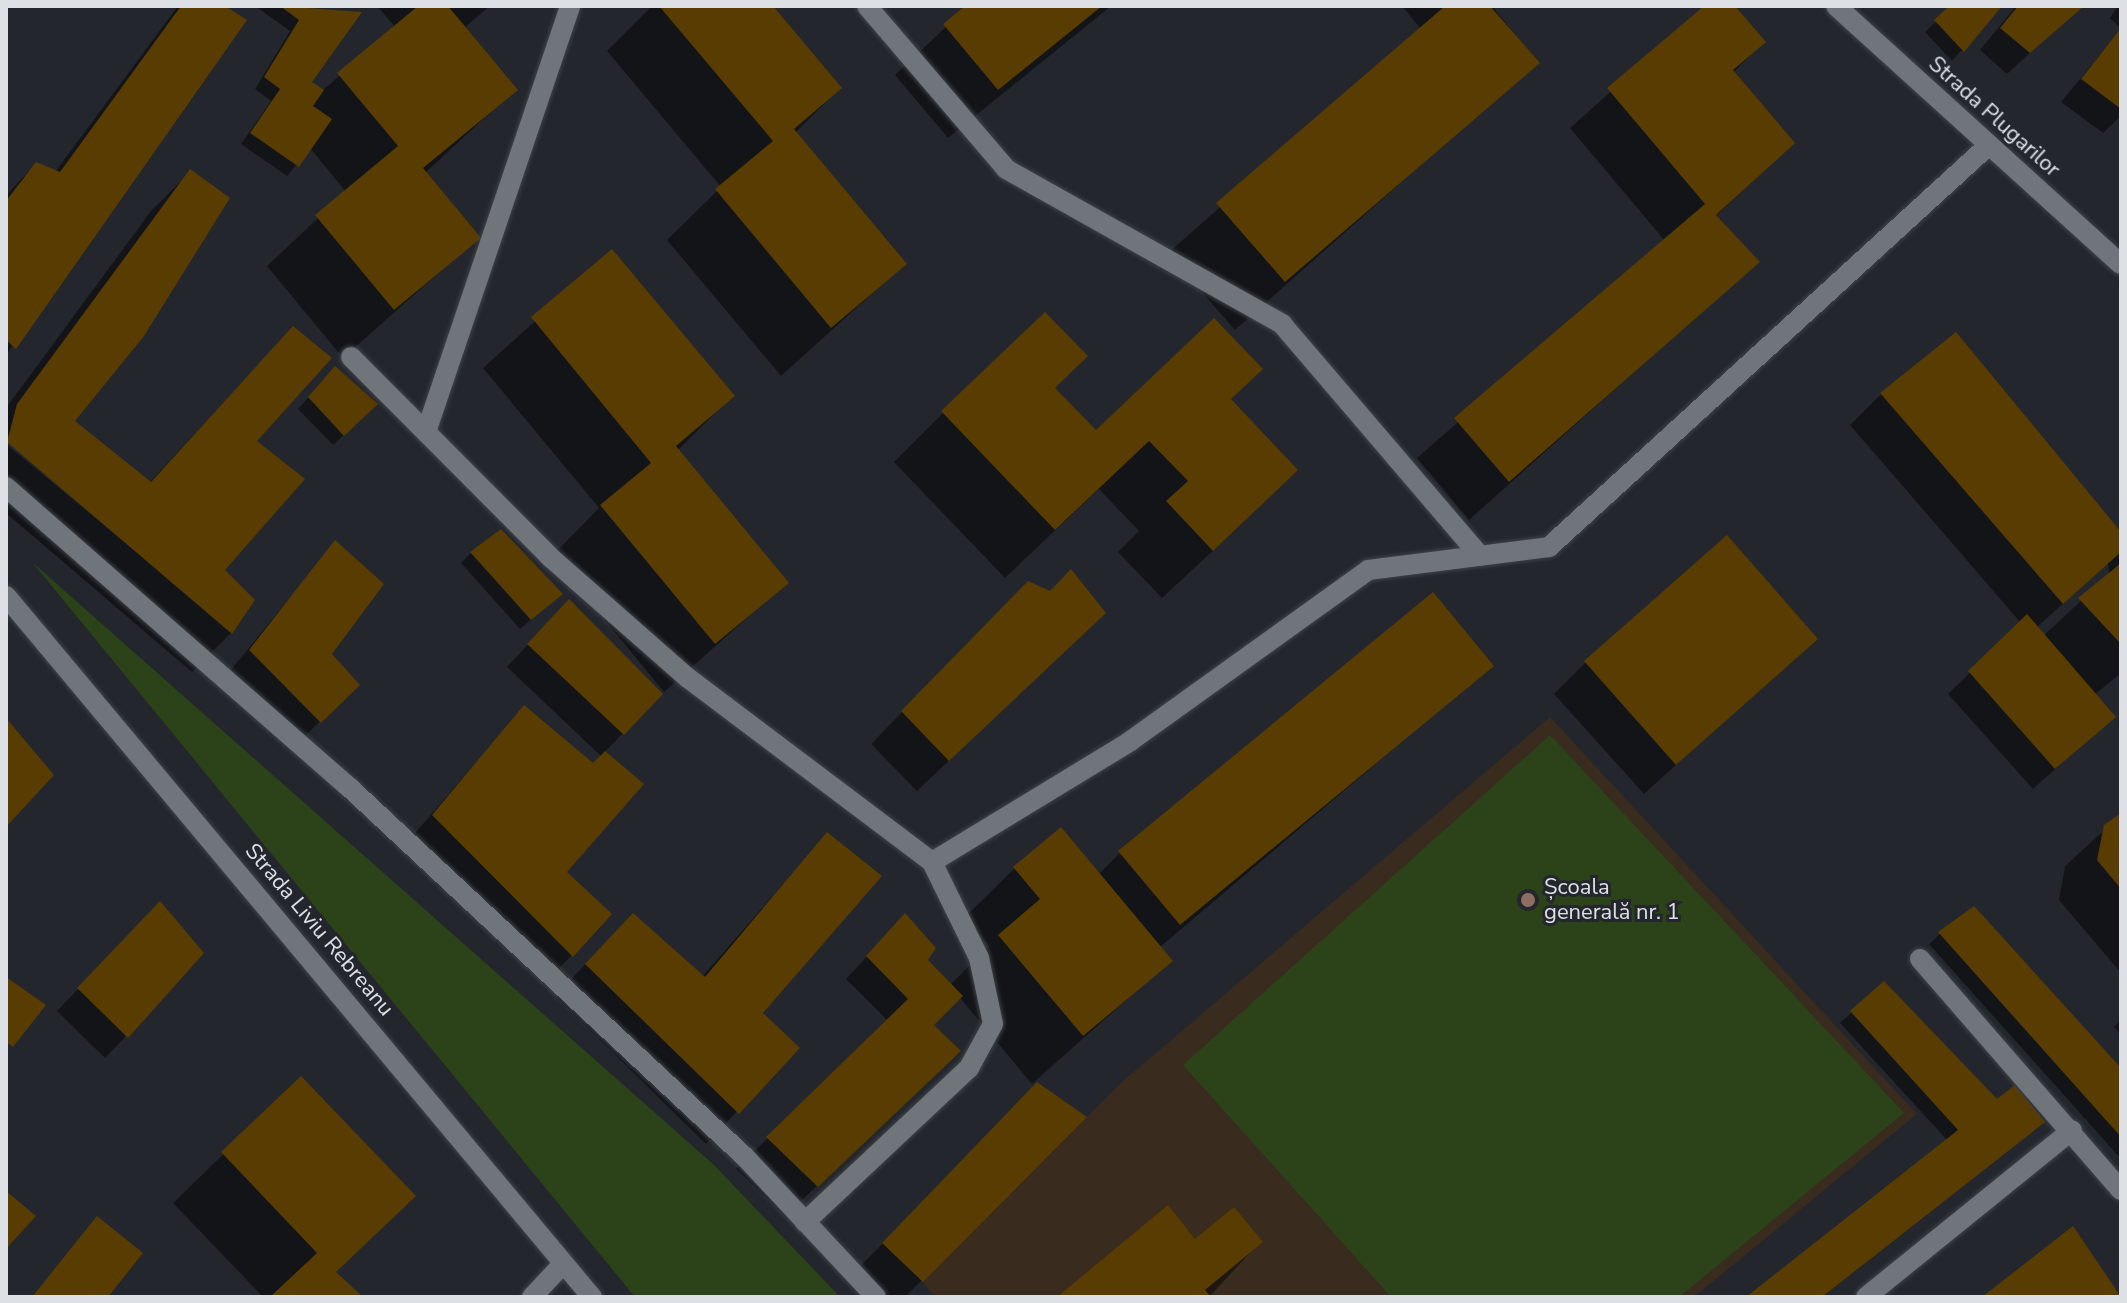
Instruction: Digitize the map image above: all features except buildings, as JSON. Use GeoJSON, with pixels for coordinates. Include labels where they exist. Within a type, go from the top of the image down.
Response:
{"type":"FeatureCollection","features":[{"type":"Feature","properties":{"kind":"street"},"geometry":{"type":"LineString","coordinates":[[426,432],[570,6]]}},
{"type":"Feature","properties":{"kind":"street"},"geometry":{"type":"LineString","coordinates":[[867,6],[1006,169],[1282,324],[1477,552]]}},
{"type":"Feature","properties":{"kind":"street","name":"Strada Plugarilor"},"geometry":{"type":"LineString","coordinates":[[1836,6],[2121,264]]}},
{"type":"Feature","properties":{"kind":"street"},"geometry":{"type":"LineString","coordinates":[[932,862],[1129,742],[1368,570],[1477,552],[1549,547],[1989,145]]}},
{"type":"Feature","properties":{"kind":"street"},"geometry":{"type":"LineString","coordinates":[[351,357],[549,556],[688,678],[932,862],[979,958],[993,1024],[969,1068],[805,1222]]}},
{"type":"Feature","properties":{"kind":"street"},"geometry":{"type":"LineString","coordinates":[[6,487],[350,788],[744,1156],[870,1295]]}},
{"type":"Feature","properties":{"kind":"street","name":"Strada Liviu Rebreanu"},"geometry":{"type":"LineString","coordinates":[[6,596],[592,1297]]}},
{"type":"Feature","properties":{"kind":"street"},"geometry":{"type":"LineString","coordinates":[[1920,959],[2072,1130],[2121,1190]]}},
{"type":"Feature","properties":{"kind":"street"},"geometry":{"type":"LineString","coordinates":[[1866,1297],[2072,1130]]}},
{"type":"Feature","properties":{"kind":"street"},"geometry":{"type":"LineString","coordinates":[[532,1297],[563,1264]]}},
{"type":"Feature","properties":{"kind":"shaded area","name":"Școala generală nr. 1"},"geometry":{"type":"Polygon","coordinates":[[[1550,717],[1917,1114],[1694,1297],[935,1297],[923,1282],[1122,1082],[1550,717]]]}},
{"type":"Feature","properties":{"kind":"green space"},"geometry":{"type":"Polygon","coordinates":[[[33,563],[714,1165],[840,1297],[635,1297],[33,563]]]}},
{"type":"Feature","properties":{"kind":"green space","name":"Școala generală nr. 1"},"geometry":{"type":"Polygon","coordinates":[[[1550,735],[1904,1113],[1679,1297],[1391,1297],[1183,1065],[1550,735]]]}},
{"type":"Feature","properties":{"kind":"place","name":"Școala generală nr. 1"},"geometry":{"type":"Point","coordinates":[1528,900]}}]}
